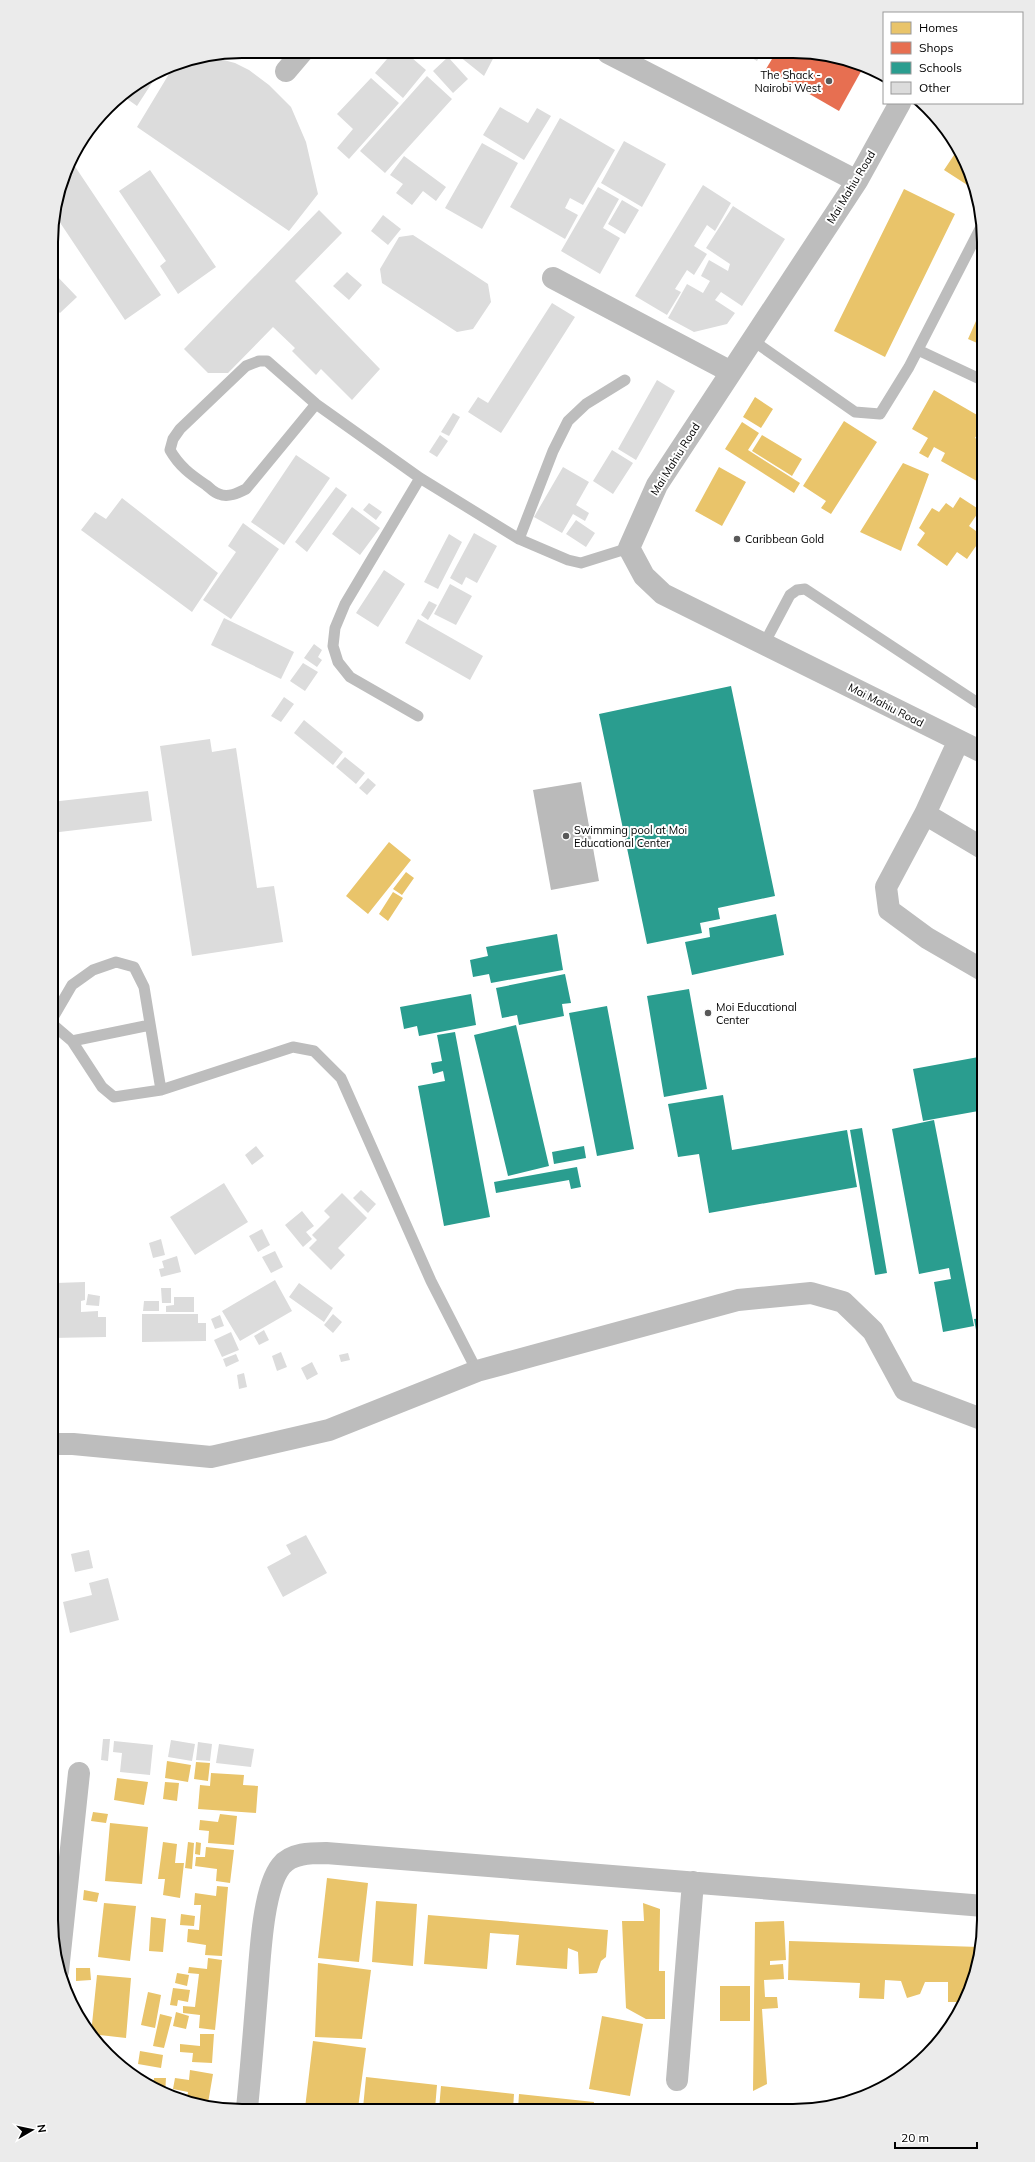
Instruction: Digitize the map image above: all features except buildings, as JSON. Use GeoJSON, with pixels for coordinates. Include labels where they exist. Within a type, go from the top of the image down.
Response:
{"type":"FeatureCollection","features":[{"type":"Feature","properties":{"kind":"street"},"geometry":{"type":"LineString","coordinates":[[286,71],[296,58]]}},
{"type":"Feature","properties":{"kind":"street"},"geometry":{"type":"LineString","coordinates":[[618,58],[857,181]]}},
{"type":"Feature","properties":{"kind":"street","name":"Mai Mahiu Road"},"geometry":{"type":"LineString","coordinates":[[899,104],[857,181],[657,484],[629,548],[644,576],[663,594],[958,742],[977,750]]}},
{"type":"Feature","properties":{"kind":"street"},"geometry":{"type":"LineString","coordinates":[[553,278],[731,372]]}},
{"type":"Feature","properties":{"kind":"street"},"geometry":{"type":"LineString","coordinates":[[958,742],[925,814],[886,887],[889,910],[927,938],[977,963]]}},
{"type":"Feature","properties":{"kind":"street"},"geometry":{"type":"LineString","coordinates":[[925,814],[977,845]]}},
{"type":"Feature","properties":{"kind":"street"},"geometry":{"type":"LineString","coordinates":[[58,1444],[73,1444],[211,1457],[329,1430],[477,1370],[738,1300],[811,1293],[842,1302],[873,1331],[905,1390],[977,1417]]}},
{"type":"Feature","properties":{"kind":"street"},"geometry":{"type":"LineString","coordinates":[[60,1947],[79,1773]]}},
{"type":"Feature","properties":{"kind":"street"},"geometry":{"type":"LineString","coordinates":[[247,2104],[263,1927],[274,1876],[282,1864],[293,1857],[309,1853],[326,1853],[977,1905]]}},
{"type":"Feature","properties":{"kind":"street"},"geometry":{"type":"LineString","coordinates":[[677,2080],[693,1882]]}},
{"type":"Feature","properties":{"kind":"lane"},"geometry":{"type":"LineString","coordinates":[[752,340],[855,412],[868,415],[880,414],[918,350],[977,235]]}},
{"type":"Feature","properties":{"kind":"lane"},"geometry":{"type":"LineString","coordinates":[[918,350],[977,378]]}},
{"type":"Feature","properties":{"kind":"lane"},"geometry":{"type":"LineString","coordinates":[[316,404],[246,488],[238,493],[219,495],[185,471],[177,462],[170,450],[173,439],[180,429],[251,363],[267,361],[316,404],[420,478],[519,539],[568,560],[581,563],[629,548]]}},
{"type":"Feature","properties":{"kind":"lane"},"geometry":{"type":"LineString","coordinates":[[519,539],[553,451],[568,422],[586,404],[625,380]]}},
{"type":"Feature","properties":{"kind":"lane"},"geometry":{"type":"LineString","coordinates":[[418,716],[350,677],[338,662],[334,646],[335,628],[345,604],[420,478]]}},
{"type":"Feature","properties":{"kind":"lane"},"geometry":{"type":"LineString","coordinates":[[764,644],[790,595],[797,590],[804,589],[977,702]]}},
{"type":"Feature","properties":{"kind":"lane"},"geometry":{"type":"LineString","coordinates":[[58,1010],[72,985],[93,970],[116,962],[134,967],[144,986],[161,1090]]}},
{"type":"Feature","properties":{"kind":"lane"},"geometry":{"type":"LineString","coordinates":[[72,1041],[150,1026]]}},
{"type":"Feature","properties":{"kind":"lane"},"geometry":{"type":"LineString","coordinates":[[58,1028],[72,1041],[102,1087],[114,1097],[161,1090],[293,1047],[314,1051],[341,1078],[431,1281],[477,1370]]}},
{"type":"Feature","properties":{"kind":"shaded area","name":"Swimming pool at Moi Educational Center"},"geometry":{"type":"Polygon","coordinates":[[[581,782],[599,881],[551,890],[533,790],[581,782]]]}},
{"type":"Feature","properties":{"kind":"place","name":"The Shack - Nairobi West"},"geometry":{"type":"Point","coordinates":[829,81]}},
{"type":"Feature","properties":{"kind":"place","name":"Caribbean Gold"},"geometry":{"type":"Point","coordinates":[737,539]}},
{"type":"Feature","properties":{"kind":"place","name":"Swimming pool at Moi Educational Center"},"geometry":{"type":"Point","coordinates":[566,836]}},
{"type":"Feature","properties":{"kind":"place","name":"Moi Educational Center"},"geometry":{"type":"Point","coordinates":[708,1013]}}]}
